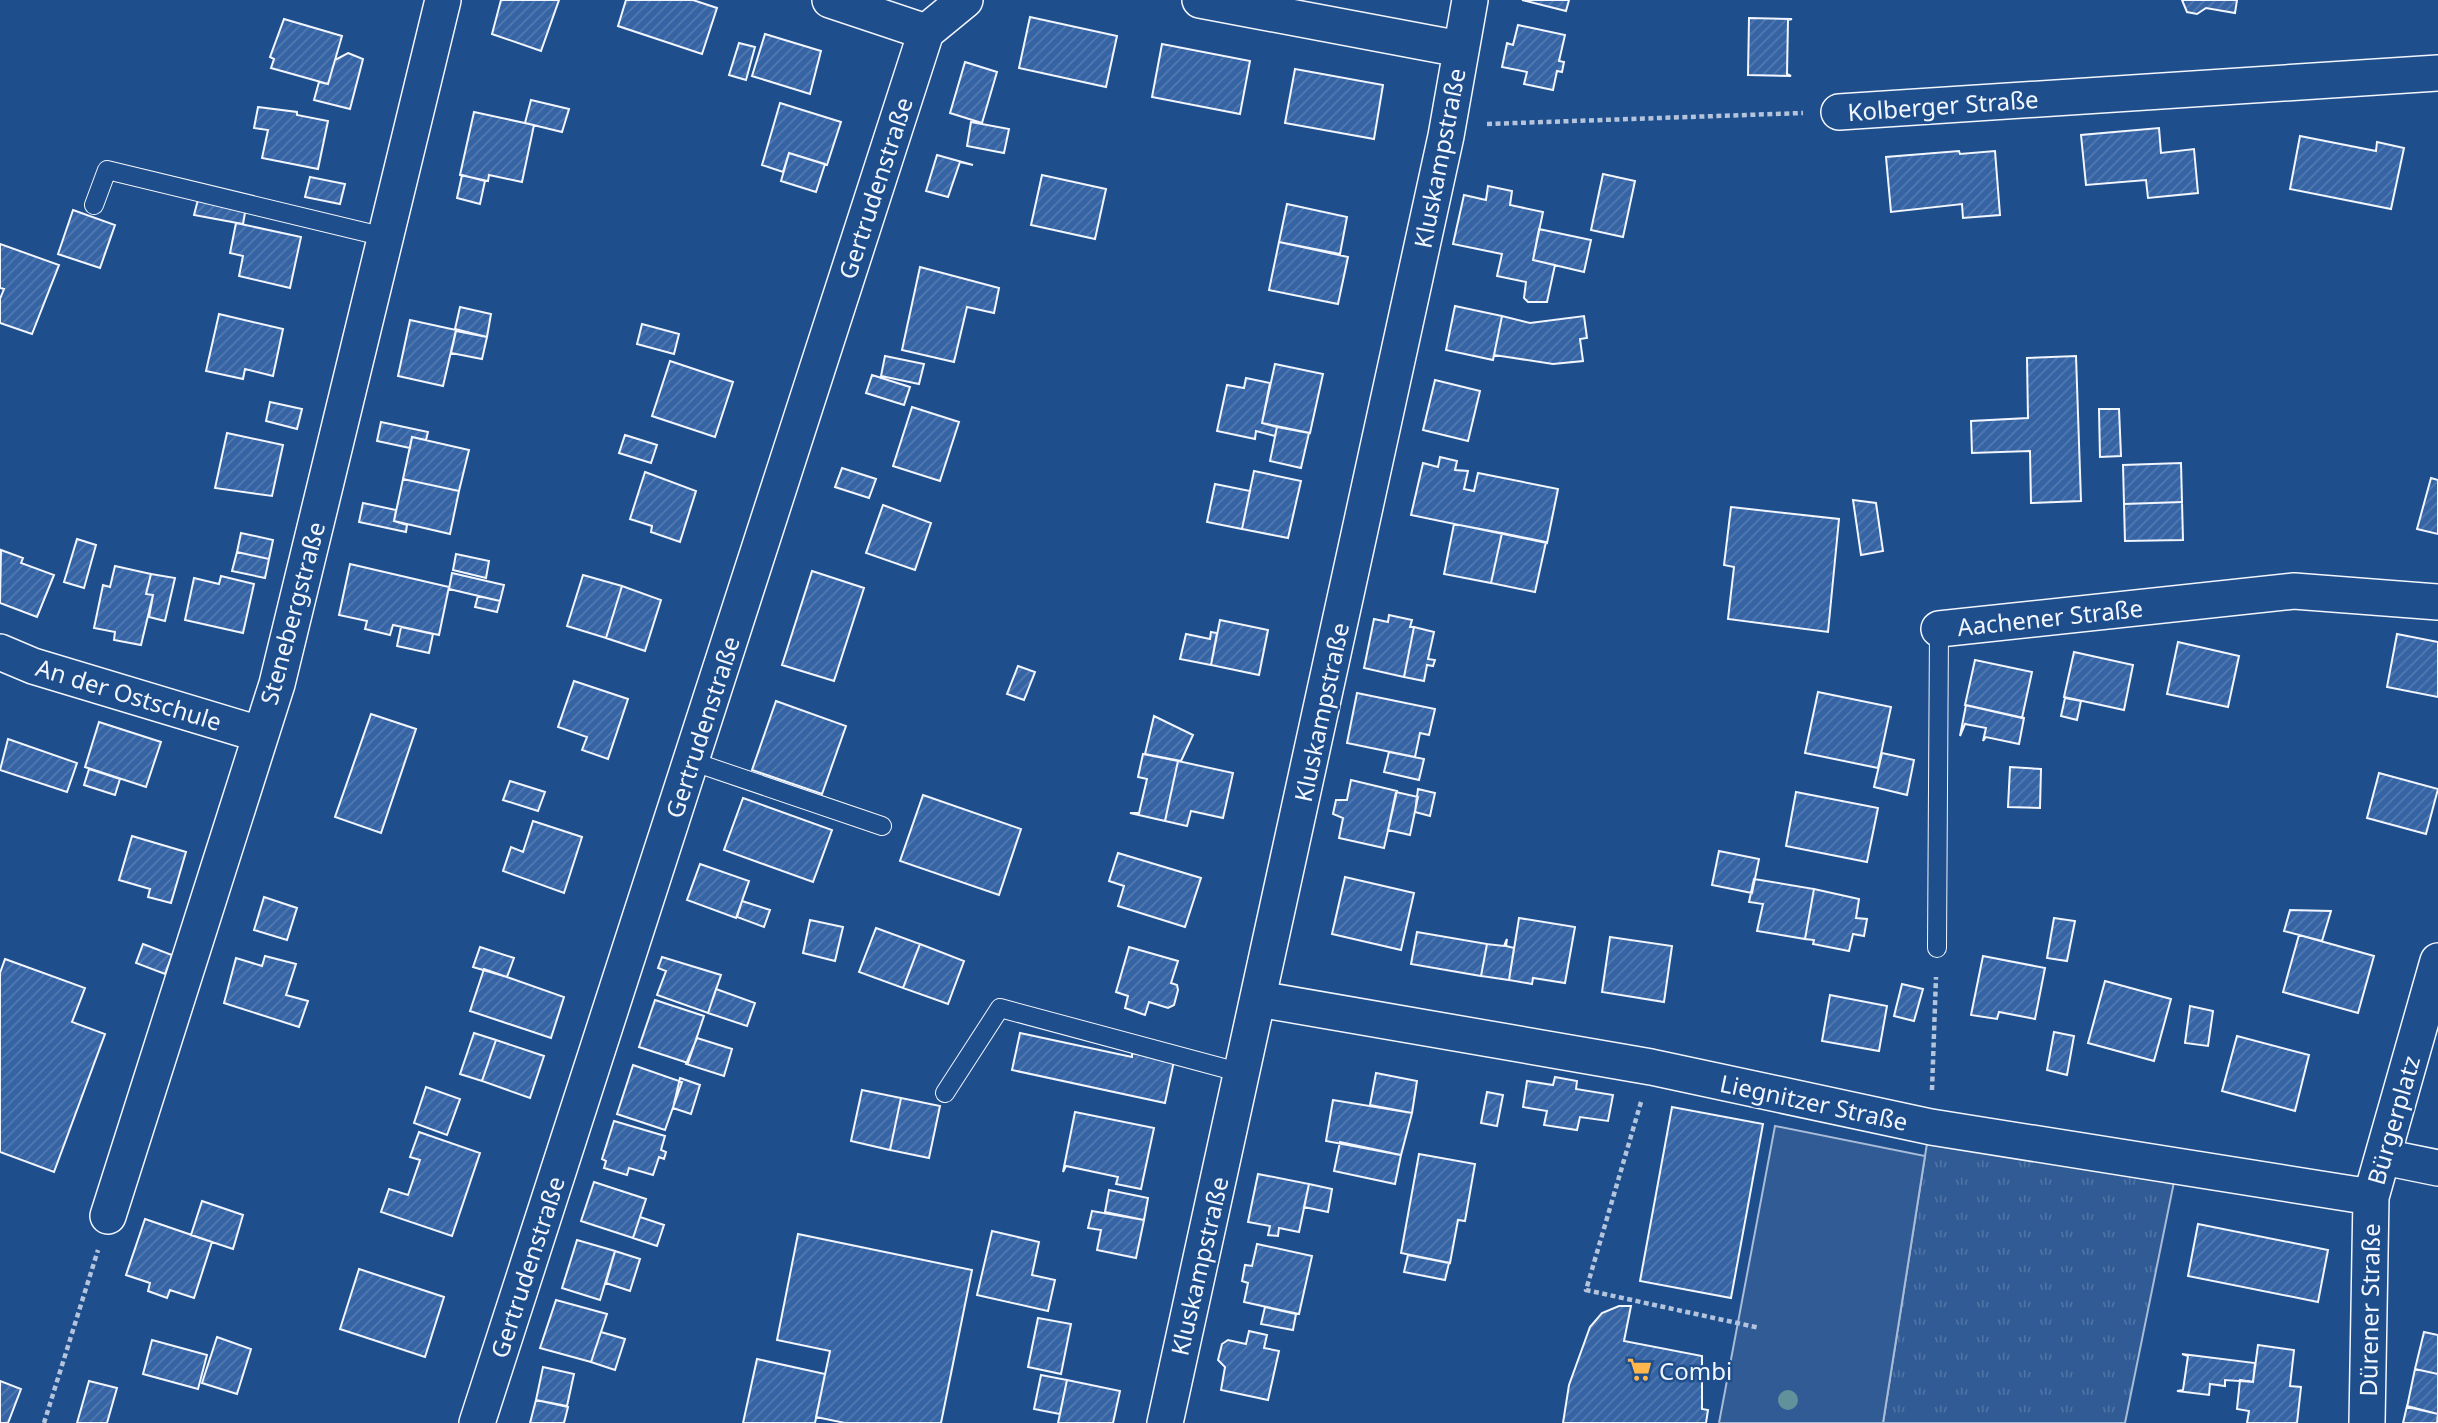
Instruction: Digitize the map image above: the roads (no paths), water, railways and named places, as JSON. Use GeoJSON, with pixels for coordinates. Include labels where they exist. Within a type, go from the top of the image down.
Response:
{"type":"FeatureCollection","features":[{"type":"Feature","properties":{"kind":"street","name":"Stenebergstraße"},"geometry":{"type":"LineString","coordinates":[[108,1216],[277,684],[443,0]]}},
{"type":"Feature","properties":{"kind":"street"},"geometry":{"type":"LineString","coordinates":[[830,0],[872,7],[926,32],[965,0]]}},
{"type":"Feature","properties":{"kind":"street"},"geometry":{"type":"LineString","coordinates":[[1200,0],[1460,49]]}},
{"type":"Feature","properties":{"kind":"street","name":"Kluskampstraße"},"geometry":{"type":"LineString","coordinates":[[1165,1423],[1447,125],[1470,0]]}},
{"type":"Feature","properties":{"kind":"street","name":"Gertrudenstraße"},"geometry":{"type":"LineString","coordinates":[[477,1423],[926,32]]}},
{"type":"Feature","properties":{"kind":"street","name":"Kolberger Straße"},"geometry":{"type":"LineString","coordinates":[[1839,112],[2438,74]]}},
{"type":"Feature","properties":{"kind":"street","name":"Aachener Straße"},"geometry":{"type":"LineString","coordinates":[[1939,629],[2294,591],[2438,602]]}},
{"type":"Feature","properties":{"kind":"street","name":"An der Ostschule"},"geometry":{"type":"LineString","coordinates":[[0,652],[33,666],[259,734]]}},
{"type":"Feature","properties":{"kind":"street","name":"Bürgerplatz"},"geometry":{"type":"LineString","coordinates":[[2371,1197],[2438,961]]}},
{"type":"Feature","properties":{"kind":"street","name":"Liegnitzer Straße"},"geometry":{"type":"LineString","coordinates":[[1259,999],[1651,1067],[1931,1127],[2371,1197]]}},
{"type":"Feature","properties":{"kind":"street"},"geometry":{"type":"LineString","coordinates":[[2384,1157],[2438,1168]]}},
{"type":"Feature","properties":{"kind":"street","name":"Dürener Straße"},"geometry":{"type":"LineString","coordinates":[[2367,1423],[2371,1197]]}},
{"type":"Feature","properties":{"kind":"lane"},"geometry":{"type":"LineString","coordinates":[[94,205],[107,170],[385,237]]}},
{"type":"Feature","properties":{"kind":"lane","name":"Aachener Straße"},"geometry":{"type":"LineString","coordinates":[[1937,948],[1939,629]]}},
{"type":"Feature","properties":{"kind":"lane"},"geometry":{"type":"LineString","coordinates":[[691,761],[882,826]]}},
{"type":"Feature","properties":{"kind":"lane"},"geometry":{"type":"LineString","coordinates":[[945,1093],[1000,1008],[1242,1073]]}},
{"type":"Feature","properties":{"kind":"place","name":"Combi"},"geometry":{"type":"Point","coordinates":[1639,1370]}}]}
